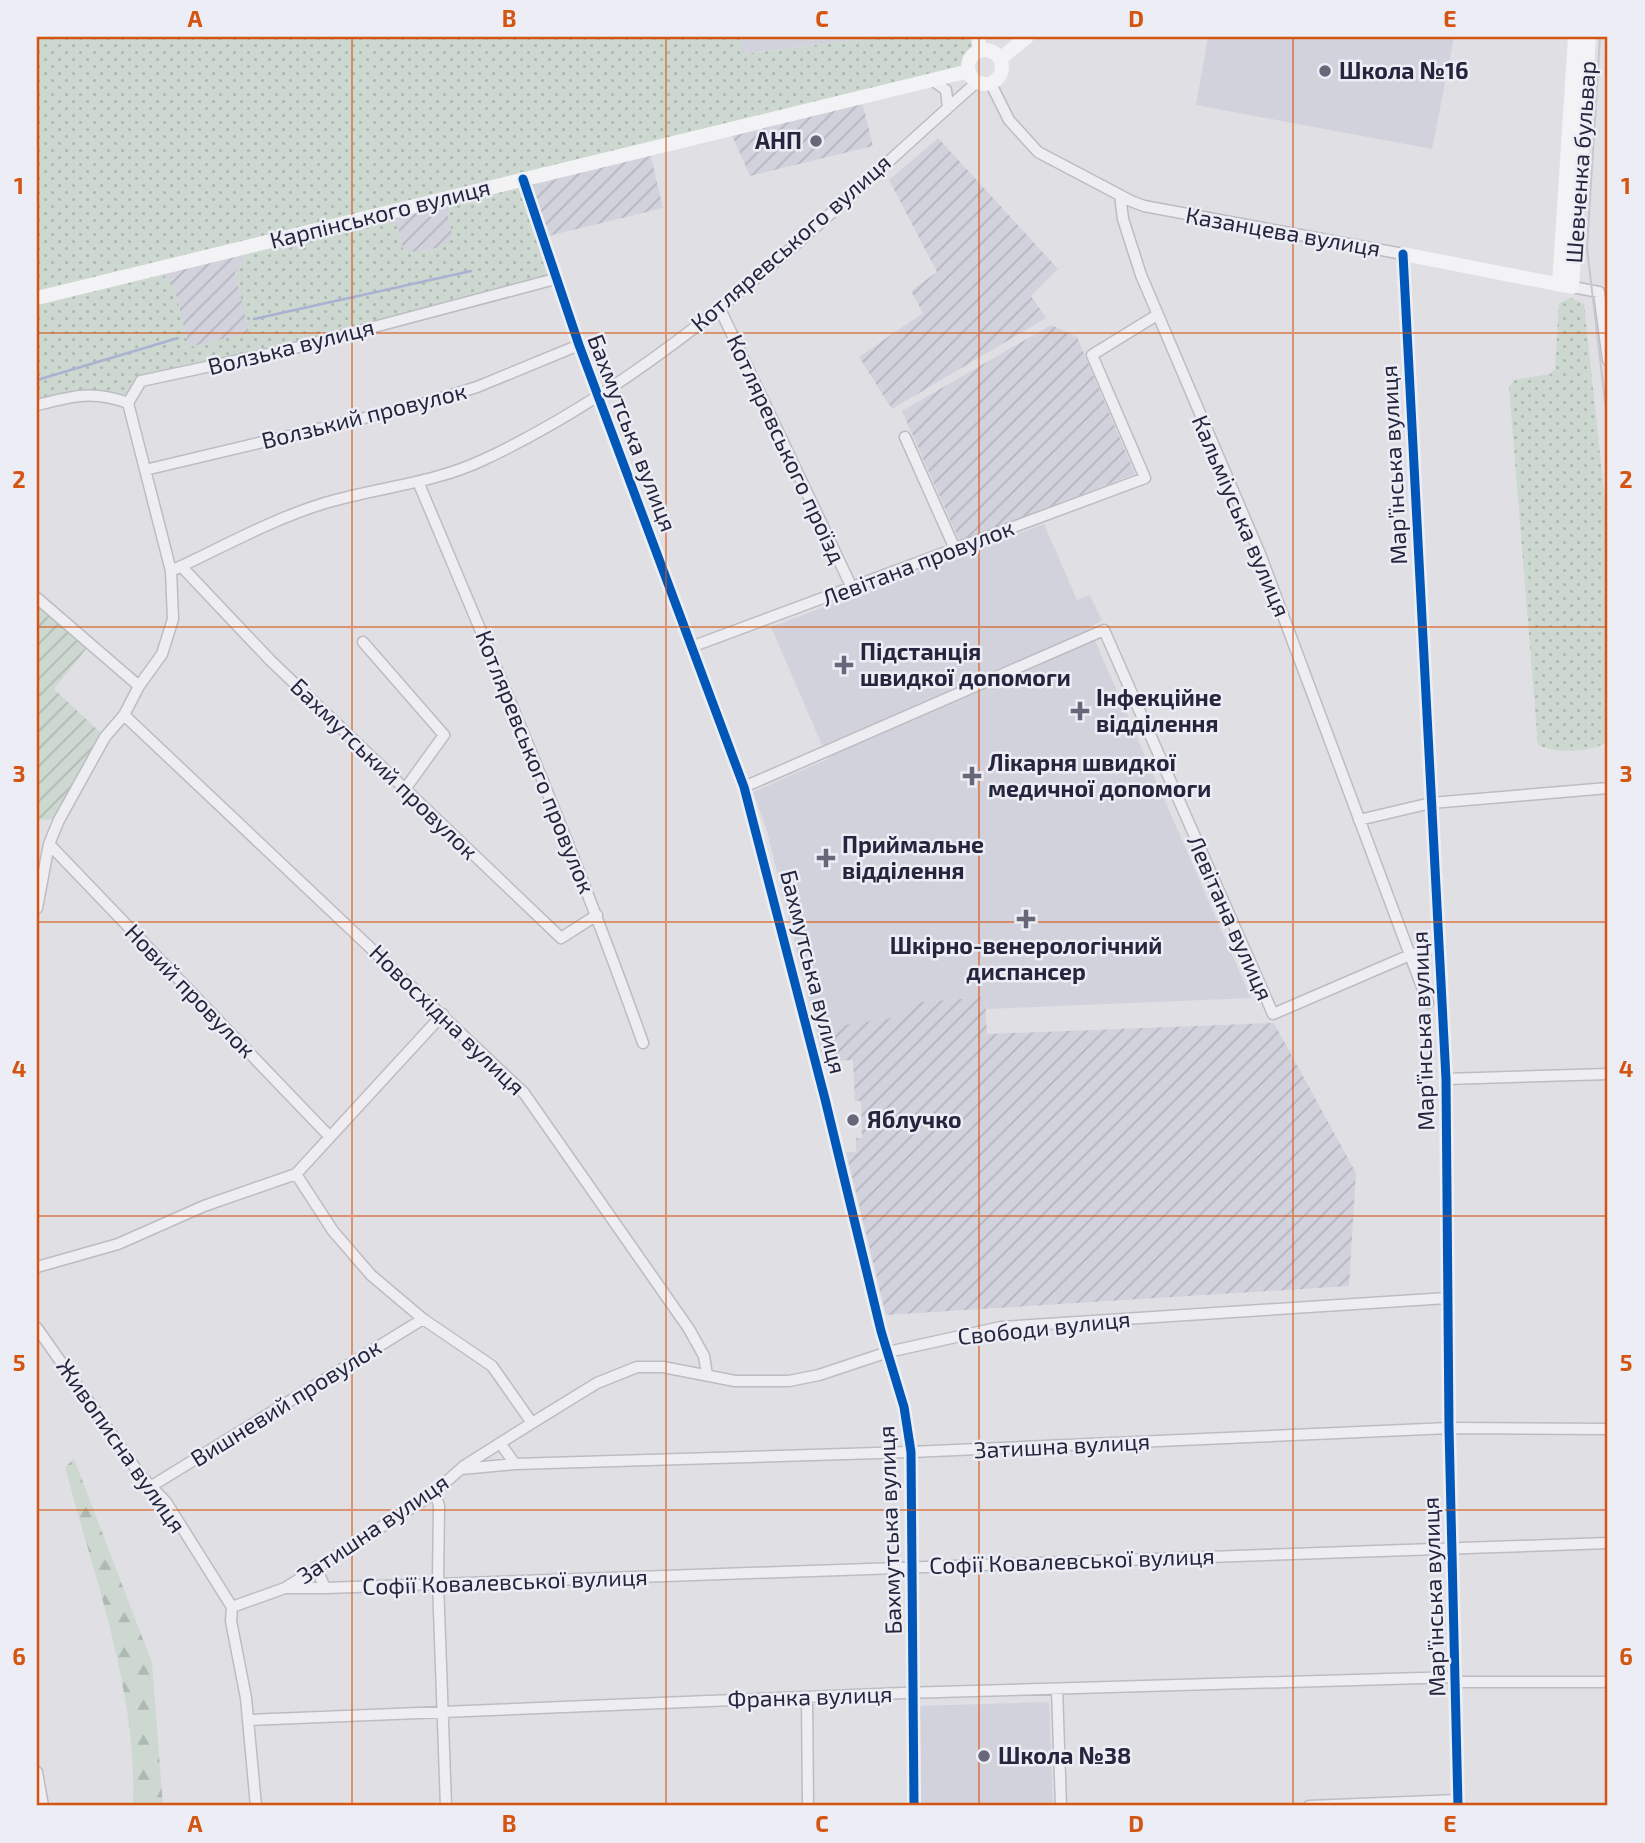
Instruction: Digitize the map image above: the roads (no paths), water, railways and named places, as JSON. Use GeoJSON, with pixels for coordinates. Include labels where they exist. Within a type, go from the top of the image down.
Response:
{"type":"FeatureCollection","features":[{"type":"Feature","properties":{"kind":"street"},"geometry":{"type":"LineString","coordinates":[[979,78],[999,75],[1000,59],[1027,37]]}},
{"type":"Feature","properties":{"kind":"street","name":"Шевченка бульвар"},"geometry":{"type":"LineString","coordinates":[[1566,286],[1576,37]]}},
{"type":"Feature","properties":{"kind":"street","name":"Шевченка бульвар"},"geometry":{"type":"LineString","coordinates":[[1566,286],[1589,37]]}},
{"type":"Feature","properties":{"kind":"street"},"geometry":{"type":"LineString","coordinates":[[1000,59],[979,44],[970,58],[979,78],[1009,120],[1038,152],[1120,195]]}},
{"type":"Feature","properties":{"kind":"street","name":"Карпінського вулиця"},"geometry":{"type":"LineString","coordinates":[[37,298],[932,80],[979,78]]}},
{"type":"Feature","properties":{"kind":"street","name":"Котляревського вулиця"},"geometry":{"type":"LineString","coordinates":[[176,569],[303,510],[419,484],[497,454],[598,396],[720,309],[979,78]]}},
{"type":"Feature","properties":{"kind":"street"},"geometry":{"type":"LineString","coordinates":[[932,80],[946,90],[948,107]]}},
{"type":"Feature","properties":{"kind":"street","name":"Бахмутська вулиця"},"geometry":{"type":"LineString","coordinates":[[523,179],[555,279],[744,787],[904,1407],[911,1452],[914,1806]]}},
{"type":"Feature","properties":{"kind":"street","name":"Казанцева вулиця"},"geometry":{"type":"LineString","coordinates":[[1120,195],[1144,206],[1566,286]]}},
{"type":"Feature","properties":{"kind":"street","name":"Кальміуська вулиця"},"geometry":{"type":"LineString","coordinates":[[1120,195],[1130,242],[1157,315],[1260,554],[1428,1003]]}},
{"type":"Feature","properties":{"kind":"street","name":"Мар'їнська вулиця"},"geometry":{"type":"LineString","coordinates":[[1403,254],[1446,1079],[1449,1429],[1458,1803]]}},
{"type":"Feature","properties":{"kind":"street","name":"Волзька вулиця"},"geometry":{"type":"LineString","coordinates":[[128,403],[141,381],[291,349],[555,279]]}},
{"type":"Feature","properties":{"kind":"street"},"geometry":{"type":"LineString","coordinates":[[1566,286],[1599,292],[1608,360]]}},
{"type":"Feature","properties":{"kind":"street","name":"Котляревського проїзд"},"geometry":{"type":"LineString","coordinates":[[720,309],[852,588]]}},
{"type":"Feature","properties":{"kind":"street","name":"Левітана провулок"},"geometry":{"type":"LineString","coordinates":[[691,647],[1145,478],[1092,355],[1157,315]]}},
{"type":"Feature","properties":{"kind":"street","name":"Волзький провулок"},"geometry":{"type":"LineString","coordinates":[[145,470],[419,405],[477,387],[579,345]]}},
{"type":"Feature","properties":{"kind":"street"},"geometry":{"type":"LineString","coordinates":[[37,405],[86,394],[105,395],[128,403],[145,470],[176,569],[170,637],[124,715],[105,737],[86,769],[49,844],[37,908]]}},
{"type":"Feature","properties":{"kind":"street"},"geometry":{"type":"LineString","coordinates":[[905,437],[955,549]]}},
{"type":"Feature","properties":{"kind":"street","name":"Котляревського провулок"},"geometry":{"type":"LineString","coordinates":[[419,484],[597,915],[643,1044]]}},
{"type":"Feature","properties":{"kind":"street","name":"Бахмутський провулок"},"geometry":{"type":"LineString","coordinates":[[176,569],[561,938],[597,915]]}},
{"type":"Feature","properties":{"kind":"street"},"geometry":{"type":"LineString","coordinates":[[37,598],[139,686]]}},
{"type":"Feature","properties":{"kind":"street","name":"Левітана вулиця"},"geometry":{"type":"LineString","coordinates":[[744,787],[1104,631],[1273,1014],[1410,955],[1440,947]]}},
{"type":"Feature","properties":{"kind":"street"},"geometry":{"type":"LineString","coordinates":[[363,642],[444,736],[405,789]]}},
{"type":"Feature","properties":{"kind":"street","name":"Новосхідна вулиця"},"geometry":{"type":"LineString","coordinates":[[124,715],[524,1093],[689,1329],[701,1350],[707,1375]]}},
{"type":"Feature","properties":{"kind":"street"},"geometry":{"type":"LineString","coordinates":[[1359,820],[1431,803],[1608,788]]}},
{"type":"Feature","properties":{"kind":"street","name":"Новий провулок"},"geometry":{"type":"LineString","coordinates":[[49,844],[330,1137]]}},
{"type":"Feature","properties":{"kind":"street"},"geometry":{"type":"LineString","coordinates":[[37,1268],[118,1244],[204,1206],[296,1174],[443,1014]]}},
{"type":"Feature","properties":{"kind":"street"},"geometry":{"type":"LineString","coordinates":[[1446,1079],[1608,1074]]}},
{"type":"Feature","properties":{"kind":"street"},"geometry":{"type":"LineString","coordinates":[[296,1174],[351,1254],[371,1275],[423,1319],[492,1366],[531,1423]]}},
{"type":"Feature","properties":{"kind":"street","name":"Свободи вулиця"},"geometry":{"type":"LineString","coordinates":[[500,1443],[597,1383],[637,1367],[663,1367],[746,1382],[789,1381],[819,1375],[888,1352],[1001,1327],[1447,1298]]}},
{"type":"Feature","properties":{"kind":"street","name":"Вишневий провулок"},"geometry":{"type":"LineString","coordinates":[[150,1487],[423,1319]]}},
{"type":"Feature","properties":{"kind":"street","name":"Живописна вулиця"},"geometry":{"type":"LineString","coordinates":[[37,1328],[150,1487],[166,1502],[232,1607],[231,1621],[248,1720],[256,1806]]}},
{"type":"Feature","properties":{"kind":"street","name":"Затишна вулиця"},"geometry":{"type":"LineString","coordinates":[[461,1469],[515,1464],[911,1452],[1449,1429],[1608,1429]]}},
{"type":"Feature","properties":{"kind":"street"},"geometry":{"type":"LineString","coordinates":[[500,1443],[515,1464]]}},
{"type":"Feature","properties":{"kind":"street","name":"Затишна вулиця"},"geometry":{"type":"LineString","coordinates":[[285,1588],[435,1492],[461,1469],[500,1443]]}},
{"type":"Feature","properties":{"kind":"street"},"geometry":{"type":"LineString","coordinates":[[435,1492],[439,1506],[438,1583],[446,1806]]}},
{"type":"Feature","properties":{"kind":"street","name":"Софії Ковалевської вулиця"},"geometry":{"type":"LineString","coordinates":[[232,1607],[285,1588],[912,1568],[1451,1546],[1608,1543]]}},
{"type":"Feature","properties":{"kind":"street"},"geometry":{"type":"LineString","coordinates":[[316,1567],[325,1588]]}},
{"type":"Feature","properties":{"kind":"street","name":"Франка вулиця"},"geometry":{"type":"LineString","coordinates":[[248,1720],[913,1693],[1456,1680],[1608,1682]]}},
{"type":"Feature","properties":{"kind":"street"},"geometry":{"type":"LineString","coordinates":[[1057,1689],[1061,1806]]}},
{"type":"Feature","properties":{"kind":"street"},"geometry":{"type":"LineString","coordinates":[[807,1697],[808,1806]]}},
{"type":"Feature","properties":{"kind":"street"},"geometry":{"type":"LineString","coordinates":[[37,1772],[43,1806]]}},
{"type":"Feature","properties":{"kind":"street"},"geometry":{"type":"LineString","coordinates":[[1309,1806],[1458,1803]]}},
{"type":"Feature","properties":{"kind":"waterway"},"geometry":{"type":"LineString","coordinates":[[254,319],[471,271]]}},
{"type":"Feature","properties":{"kind":"waterway"},"geometry":{"type":"LineString","coordinates":[[37,380],[178,338]]}},
{"type":"Feature","properties":{"kind":"tram line"},"geometry":{"type":"LineString","coordinates":[[1600,37],[1587,248],[1608,426]]}},
{"type":"Feature","properties":{"kind":"place","name":"Школа №16"},"geometry":{"type":"Point","coordinates":[1325,71]}},
{"type":"Feature","properties":{"kind":"place","name":"АНП"},"geometry":{"type":"Point","coordinates":[816,141]}},
{"type":"Feature","properties":{"kind":"place","name":"Підстанція швидкої допомоги"},"geometry":{"type":"Point","coordinates":[844,665]}},
{"type":"Feature","properties":{"kind":"place","name":"Інфекційне відділення"},"geometry":{"type":"Point","coordinates":[1080,711]}},
{"type":"Feature","properties":{"kind":"place","name":"Лікарня швидкої медичної допомоги"},"geometry":{"type":"Point","coordinates":[972,776]}},
{"type":"Feature","properties":{"kind":"place","name":"Приймальне відділення"},"geometry":{"type":"Point","coordinates":[826,858]}},
{"type":"Feature","properties":{"kind":"place","name":"Шкірно-венерологічний диспансер"},"geometry":{"type":"Point","coordinates":[1026,919]}},
{"type":"Feature","properties":{"kind":"place","name":"Яблучко"},"geometry":{"type":"Point","coordinates":[853,1120]}},
{"type":"Feature","properties":{"kind":"place","name":"Школа №38"},"geometry":{"type":"Point","coordinates":[984,1756]}}]}
